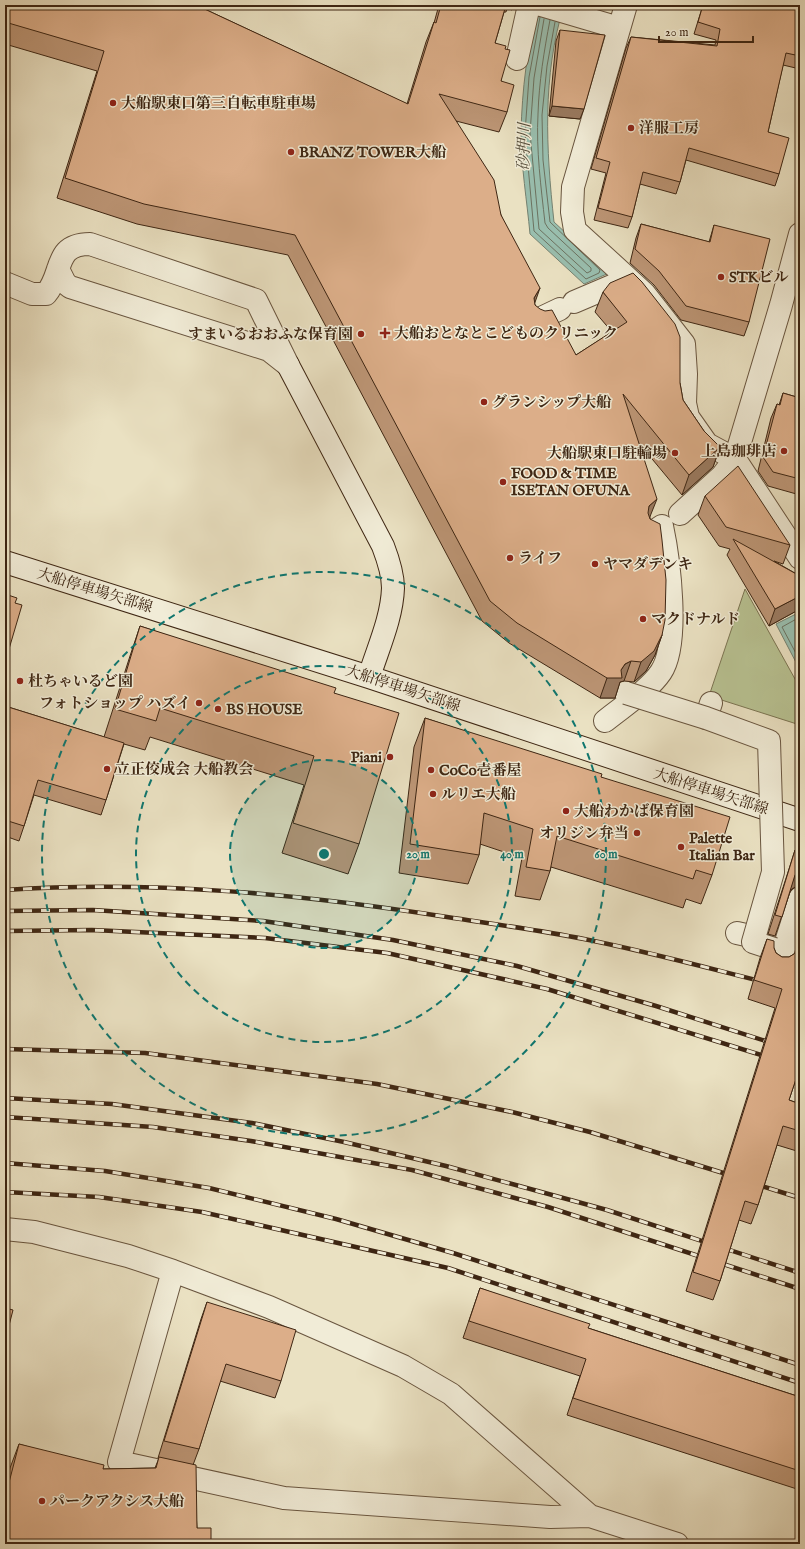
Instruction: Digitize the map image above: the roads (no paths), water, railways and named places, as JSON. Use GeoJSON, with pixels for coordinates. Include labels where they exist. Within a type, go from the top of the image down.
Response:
{"type":"FeatureCollection","features":[{"type":"Feature","properties":{"kind":"street"},"geometry":{"type":"LineString","coordinates":[[517,59],[529,5]]}},
{"type":"Feature","properties":{"kind":"street"},"geometry":{"type":"LineString","coordinates":[[541,5],[619,28]]}},
{"type":"Feature","properties":{"kind":"street"},"geometry":{"type":"LineString","coordinates":[[626,5],[573,187],[572,212],[575,230],[644,293],[684,344],[686,374],[685,402],[688,417],[707,444],[728,467],[800,558]]}},
{"type":"Feature","properties":{"kind":"street"},"geometry":{"type":"LineString","coordinates":[[685,510],[728,467],[781,305],[800,234]]}},
{"type":"Feature","properties":{"kind":"street"},"geometry":{"type":"LineString","coordinates":[[5,283],[32,294],[46,294],[52,287],[58,269],[67,250],[76,245],[90,244],[256,300],[288,365],[383,546],[390,566],[393,587],[391,609],[370,677]]}},
{"type":"Feature","properties":{"kind":"street"},"geometry":{"type":"LineString","coordinates":[[58,269],[65,282],[70,287],[269,350],[288,365]]}},
{"type":"Feature","properties":{"kind":"street"},"geometry":{"type":"LineString","coordinates":[[538,319],[571,303],[628,279]]}},
{"type":"Feature","properties":{"kind":"street"},"geometry":{"type":"LineString","coordinates":[[605,721],[645,688],[661,672],[667,654],[671,627],[671,587],[668,555],[662,526],[653,532]]}},
{"type":"Feature","properties":{"kind":"street","name":"大船停車場矢部線"},"geometry":{"type":"LineString","coordinates":[[5,562],[370,677],[800,820]]}},
{"type":"Feature","properties":{"kind":"street"},"geometry":{"type":"LineString","coordinates":[[626,693],[709,711],[769,741],[773,872],[746,935],[753,942],[780,960]]}},
{"type":"Feature","properties":{"kind":"street"},"geometry":{"type":"LineString","coordinates":[[780,960],[800,898]]}},
{"type":"Feature","properties":{"kind":"street"},"geometry":{"type":"LineString","coordinates":[[780,960],[800,929]]}},
{"type":"Feature","properties":{"kind":"street"},"geometry":{"type":"LineString","coordinates":[[5,1229],[34,1232],[128,1256],[173,1271],[269,1307],[410,1370],[451,1394],[590,1516]]}},
{"type":"Feature","properties":{"kind":"street"},"geometry":{"type":"LineString","coordinates":[[173,1271],[119,1462],[284,1498],[550,1517],[590,1516],[676,1544]]}},
{"type":"Feature","properties":{"kind":"water","name":"砂押川"},"geometry":{"type":"Polygon","coordinates":[[[539,5],[564,5],[552,59],[549,86],[548,140],[554,222],[609,273],[584,284],[530,234],[522,158],[521,133],[524,84],[528,52],[539,5]]]}},
{"type":"Feature","properties":{"kind":"water"},"geometry":{"type":"Polygon","coordinates":[[[800,612],[800,670],[776,624],[800,612]]]}},
{"type":"Feature","properties":{"kind":"railway"},"geometry":{"type":"LineString","coordinates":[[5,890],[60,887],[171,888],[227,891],[337,902],[516,927],[567,936],[652,954],[764,982]]}},
{"type":"Feature","properties":{"kind":"railway"},"geometry":{"type":"LineString","coordinates":[[5,911],[93,910],[263,921],[393,940],[517,966],[656,1006],[775,1044]]}},
{"type":"Feature","properties":{"kind":"railway"},"geometry":{"type":"LineString","coordinates":[[5,931],[92,930],[265,938],[387,953],[547,989],[771,1058]]}},
{"type":"Feature","properties":{"kind":"railway"},"geometry":{"type":"LineString","coordinates":[[5,1049],[145,1053],[377,1084],[512,1112],[590,1132],[733,1176]]}},
{"type":"Feature","properties":{"kind":"railway"},"geometry":{"type":"LineString","coordinates":[[5,1098],[112,1104],[252,1123],[344,1142],[446,1166],[607,1210],[800,1273]]}},
{"type":"Feature","properties":{"kind":"railway"},"geometry":{"type":"LineString","coordinates":[[5,1117],[153,1127],[251,1141],[412,1170],[548,1207],[800,1289]]}},
{"type":"Feature","properties":{"kind":"railway"},"geometry":{"type":"LineString","coordinates":[[5,1163],[105,1171],[209,1188],[336,1219],[453,1253],[800,1365]]}},
{"type":"Feature","properties":{"kind":"railway"},"geometry":{"type":"LineString","coordinates":[[752,1183],[800,1198]]}},
{"type":"Feature","properties":{"kind":"railway"},"geometry":{"type":"LineString","coordinates":[[5,1192],[99,1197],[202,1212],[448,1268],[800,1383]]}},
{"type":"Feature","properties":{"kind":"place","name":"大船駅東口第三自転車駐車場"},"geometry":{"type":"Point","coordinates":[113,103]}},
{"type":"Feature","properties":{"kind":"place","name":"洋服工房"},"geometry":{"type":"Point","coordinates":[631,128]}},
{"type":"Feature","properties":{"kind":"place","name":"BRANZ TOWER大船"},"geometry":{"type":"Point","coordinates":[291,152]}},
{"type":"Feature","properties":{"kind":"place","name":"STKビル"},"geometry":{"type":"Point","coordinates":[721,277]}},
{"type":"Feature","properties":{"kind":"place","name":"大船おとなとこどものクリニック"},"geometry":{"type":"Point","coordinates":[385,333]}},
{"type":"Feature","properties":{"kind":"place","name":"すまいるおおふな保育園"},"geometry":{"type":"Point","coordinates":[361,334]}},
{"type":"Feature","properties":{"kind":"place","name":"グランシップ大船"},"geometry":{"type":"Point","coordinates":[484,402]}},
{"type":"Feature","properties":{"kind":"place","name":"上島珈琲店"},"geometry":{"type":"Point","coordinates":[784,451]}},
{"type":"Feature","properties":{"kind":"place","name":"大船駅東口駐輪場"},"geometry":{"type":"Point","coordinates":[675,453]}},
{"type":"Feature","properties":{"kind":"place","name":"FOOD & TIME ISETAN OFUNA"},"geometry":{"type":"Point","coordinates":[503,482]}},
{"type":"Feature","properties":{"kind":"place","name":"ライフ"},"geometry":{"type":"Point","coordinates":[510,558]}},
{"type":"Feature","properties":{"kind":"place","name":"ヤマダデンキ"},"geometry":{"type":"Point","coordinates":[595,564]}},
{"type":"Feature","properties":{"kind":"place","name":"マクドナルド"},"geometry":{"type":"Point","coordinates":[643,619]}},
{"type":"Feature","properties":{"kind":"place","name":"杜ちゃいるど園"},"geometry":{"type":"Point","coordinates":[20,681]}},
{"type":"Feature","properties":{"kind":"place","name":"フォトショップ ハズイ"},"geometry":{"type":"Point","coordinates":[199,703]}},
{"type":"Feature","properties":{"kind":"place","name":"BS HOUSE"},"geometry":{"type":"Point","coordinates":[218,709]}},
{"type":"Feature","properties":{"kind":"place","name":"Piani"},"geometry":{"type":"Point","coordinates":[390,757]}},
{"type":"Feature","properties":{"kind":"place","name":"立正佼成会 大船教会"},"geometry":{"type":"Point","coordinates":[107,769]}},
{"type":"Feature","properties":{"kind":"place","name":"CoCo壱番屋"},"geometry":{"type":"Point","coordinates":[431,770]}},
{"type":"Feature","properties":{"kind":"place","name":"ルリエ大船"},"geometry":{"type":"Point","coordinates":[433,794]}},
{"type":"Feature","properties":{"kind":"place","name":"大船わかば保育園"},"geometry":{"type":"Point","coordinates":[566,811]}},
{"type":"Feature","properties":{"kind":"place","name":"オリジン弁当"},"geometry":{"type":"Point","coordinates":[637,833]}},
{"type":"Feature","properties":{"kind":"place","name":"Palette Italian Bar"},"geometry":{"type":"Point","coordinates":[681,847]}},
{"type":"Feature","properties":{"kind":"place","name":"パークアクシス大船"},"geometry":{"type":"Point","coordinates":[42,1501]}}]}
